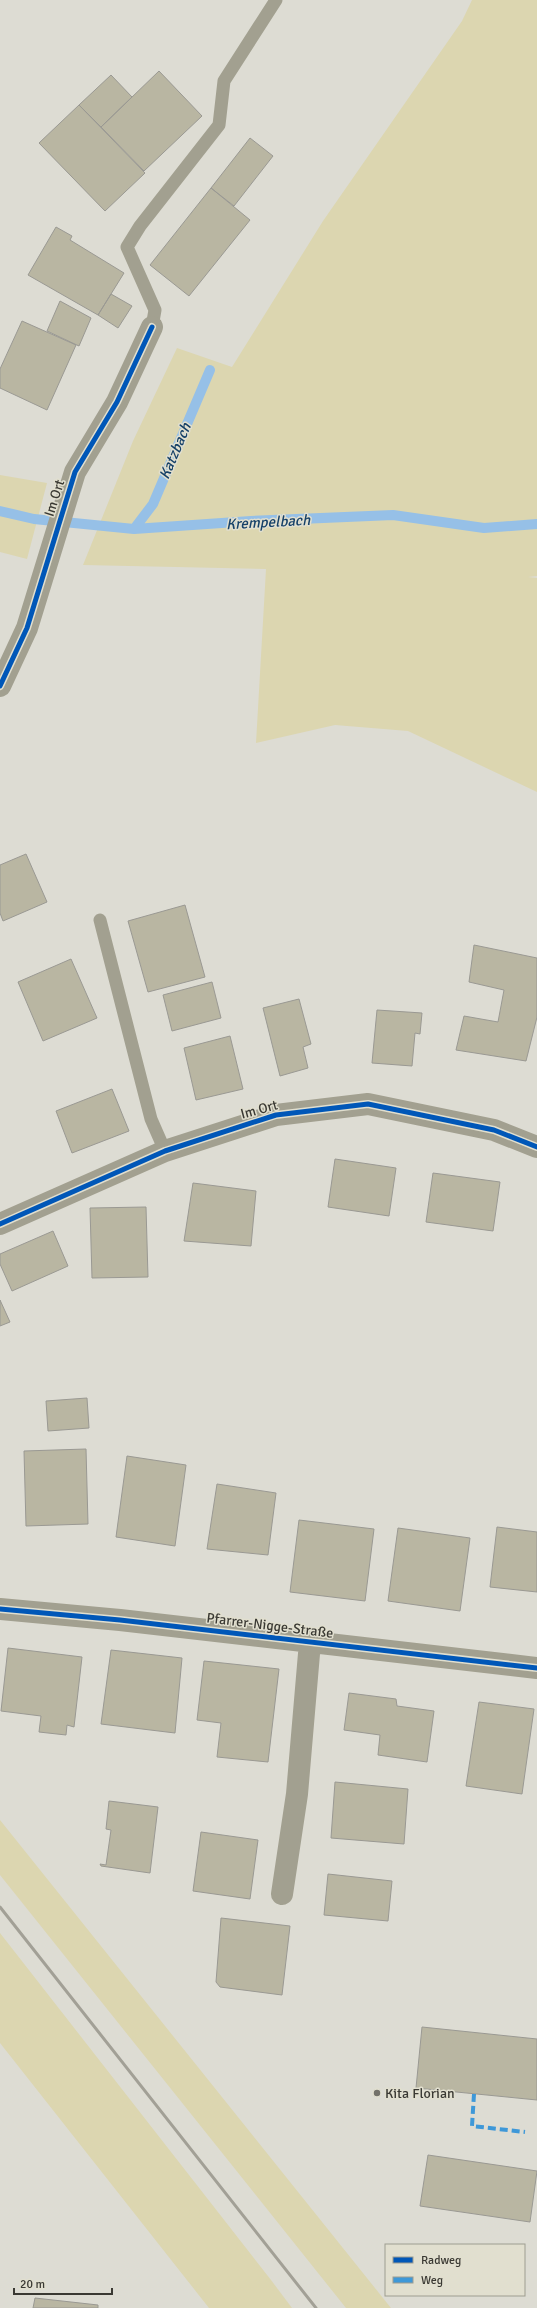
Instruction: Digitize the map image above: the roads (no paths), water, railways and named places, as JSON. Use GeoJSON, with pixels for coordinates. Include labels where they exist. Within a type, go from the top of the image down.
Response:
{"type":"FeatureCollection","features":[{"type":"Feature","properties":{"kind":"street","name":"Im Ort"},"geometry":{"type":"LineString","coordinates":[[0,686],[26,628],[64,503],[76,472],[117,402],[152,327]]}},
{"type":"Feature","properties":{"kind":"street","name":"Im Ort"},"geometry":{"type":"LineString","coordinates":[[0,1224],[165,1150],[276,1115],[368,1104],[494,1130],[537,1146]]}},
{"type":"Feature","properties":{"kind":"street","name":"Pfarrer-Nigge-Straße"},"geometry":{"type":"LineString","coordinates":[[0,1609],[120,1620],[537,1668]]}},
{"type":"Feature","properties":{"kind":"street","name":"Pfarrer-Nigge-Straße"},"geometry":{"type":"LineString","coordinates":[[282,1894],[297,1794],[310,1642]]}},
{"type":"Feature","properties":{"kind":"lane"},"geometry":{"type":"LineString","coordinates":[[152,327],[155,310],[127,247],[140,226],[218,125],[224,81],[276,0]]}},
{"type":"Feature","properties":{"kind":"lane"},"geometry":{"type":"LineString","coordinates":[[100,920],[151,1120],[165,1150]]}},
{"type":"Feature","properties":{"kind":"waterway","name":"Katzbach"},"geometry":{"type":"LineString","coordinates":[[134,529],[153,504],[210,370]]}},
{"type":"Feature","properties":{"kind":"waterway","name":"Krempelbach"},"geometry":{"type":"LineString","coordinates":[[0,511],[34,519],[134,529],[251,521],[393,515],[484,528],[537,524]]}},
{"type":"Feature","properties":{"kind":"railway"},"geometry":{"type":"LineString","coordinates":[[0,1907],[316,2308]]}},
{"type":"Feature","properties":{"kind":"place","name":"Kita Florian"},"geometry":{"type":"Point","coordinates":[377,2093]}}]}
